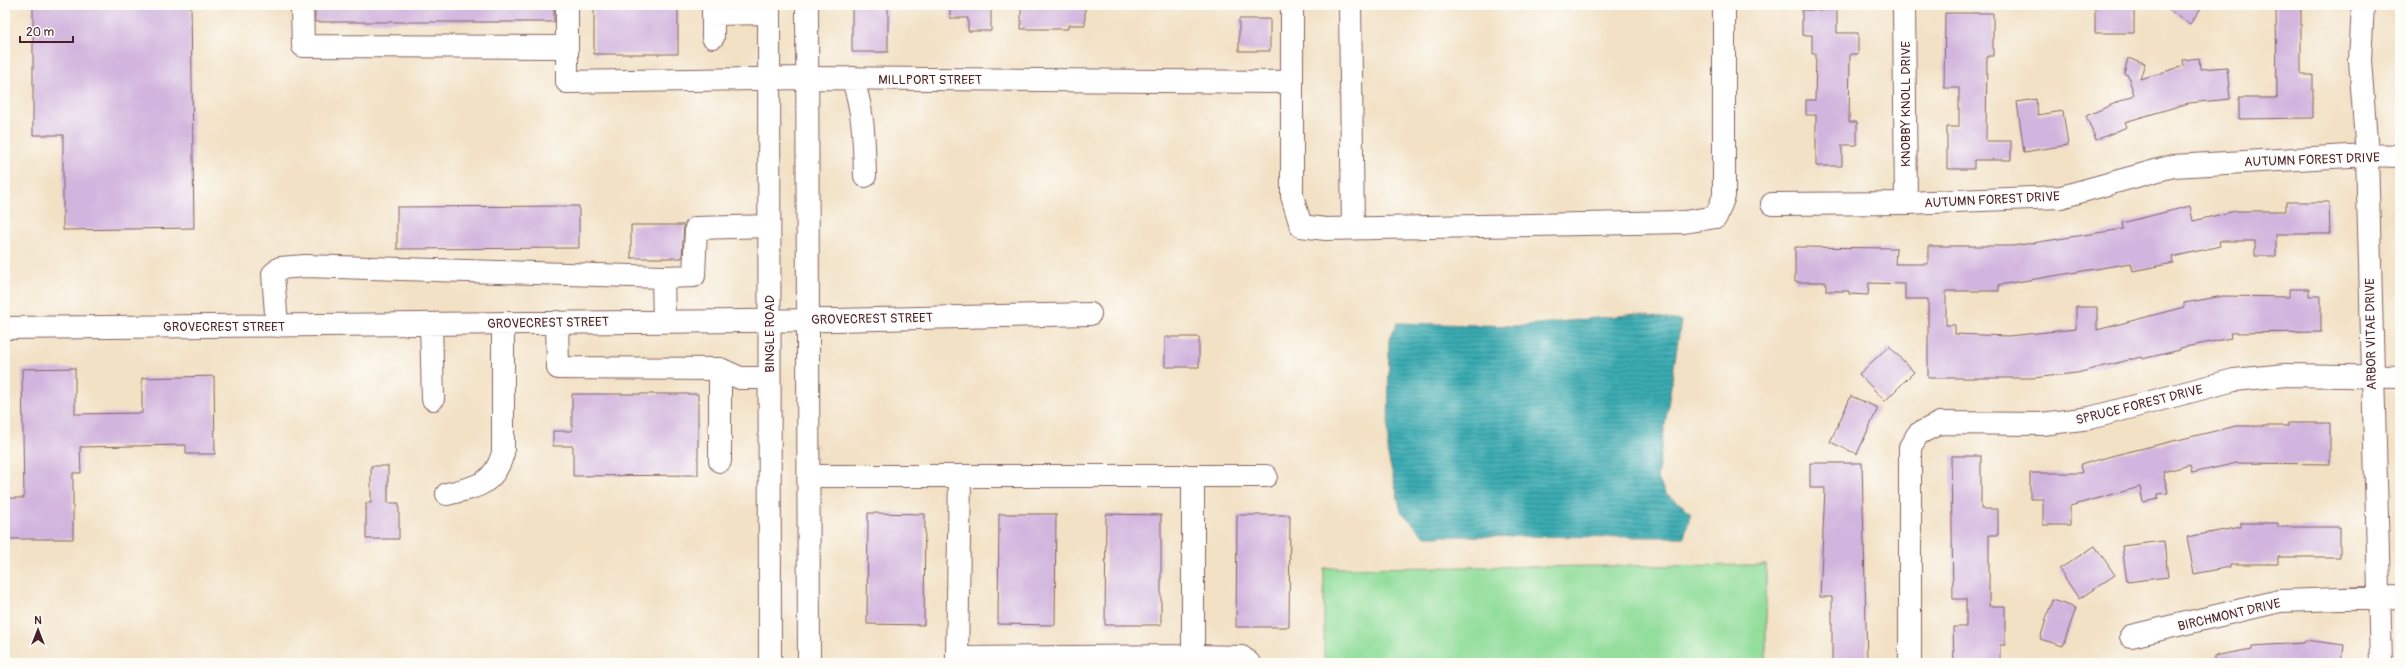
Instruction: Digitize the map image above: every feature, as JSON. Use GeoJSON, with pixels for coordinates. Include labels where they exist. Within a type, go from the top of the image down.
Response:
{"type":"FeatureCollection","features":[{"type":"Feature","properties":{"kind":"street"},"geometry":{"type":"LineString","coordinates":[[302,5],[303,46],[567,47],[567,5]]}},
{"type":"Feature","properties":{"kind":"street"},"geometry":{"type":"LineString","coordinates":[[807,5],[809,663]]}},
{"type":"Feature","properties":{"kind":"street"},"geometry":{"type":"LineString","coordinates":[[1292,5],[1292,196],[1301,226],[1353,228],[1684,222],[1716,217],[1724,196],[1724,5]]}},
{"type":"Feature","properties":{"kind":"street"},"geometry":{"type":"LineString","coordinates":[[1350,5],[1353,228]]}},
{"type":"Feature","properties":{"kind":"street","name":"KNOBBY KNOLL DRIVE"},"geometry":{"type":"LineString","coordinates":[[1904,5],[1906,203]]}},
{"type":"Feature","properties":{"kind":"street","name":"ARBOR VITAE DRIVE"},"geometry":{"type":"LineString","coordinates":[[2363,5],[2360,60],[2366,155],[2371,376],[2381,663]]}},
{"type":"Feature","properties":{"kind":"street"},"geometry":{"type":"LineString","coordinates":[[713,37],[713,10],[769,9]]}},
{"type":"Feature","properties":{"kind":"street","name":"BINGLE ROAD"},"geometry":{"type":"LineString","coordinates":[[769,9],[770,663]]}},
{"type":"Feature","properties":{"kind":"street","name":"MILLPORT STREET"},"geometry":{"type":"LineString","coordinates":[[567,47],[567,82],[807,78],[1292,82]]}},
{"type":"Feature","properties":{"kind":"street"},"geometry":{"type":"LineString","coordinates":[[852,78],[860,98],[865,176]]}},
{"type":"Feature","properties":{"kind":"street","name":"AUTUMN FOREST DRIVE"},"geometry":{"type":"LineString","coordinates":[[1772,204],[1906,203],[2060,197],[2173,166],[2366,155],[2400,156]]}},
{"type":"Feature","properties":{"kind":"street"},"geometry":{"type":"LineString","coordinates":[[277,326],[273,274],[280,268],[305,266],[663,278],[694,276],[696,228],[769,226]]}},
{"type":"Feature","properties":{"kind":"street"},"geometry":{"type":"LineString","coordinates":[[663,278],[664,321]]}},
{"type":"Feature","properties":{"kind":"street","name":"GROVECREST STREET"},"geometry":{"type":"LineString","coordinates":[[5,328],[808,320],[1090,314]]}},
{"type":"Feature","properties":{"kind":"street"},"geometry":{"type":"LineString","coordinates":[[557,322],[558,368],[720,369],[740,378],[769,378]]}},
{"type":"Feature","properties":{"kind":"street"},"geometry":{"type":"LineString","coordinates":[[447,494],[474,487],[489,480],[499,467],[503,453],[503,323]]}},
{"type":"Feature","properties":{"kind":"street"},"geometry":{"type":"LineString","coordinates":[[431,324],[433,399]]}},
{"type":"Feature","properties":{"kind":"street"},"geometry":{"type":"LineString","coordinates":[[720,369],[720,461]]}},
{"type":"Feature","properties":{"kind":"street","name":"SPRUCE FOREST DRIVE"},"geometry":{"type":"LineString","coordinates":[[1910,663],[1910,447],[1918,434],[1940,424],[2042,424],[2090,418],[2234,380],[2286,375],[2400,377]]}},
{"type":"Feature","properties":{"kind":"street"},"geometry":{"type":"LineString","coordinates":[[809,476],[1266,476]]}},
{"type":"Feature","properties":{"kind":"street"},"geometry":{"type":"LineString","coordinates":[[960,476],[957,660],[1193,656],[1242,657],[1249,663]]}},
{"type":"Feature","properties":{"kind":"street"},"geometry":{"type":"LineString","coordinates":[[1193,476],[1193,656]]}},
{"type":"Feature","properties":{"kind":"street","name":"BIRCHMONT DRIVE"},"geometry":{"type":"LineString","coordinates":[[2131,636],[2280,601],[2400,597]]}},
{"type":"Feature","properties":{"kind":"green space"},"geometry":{"type":"Polygon","coordinates":[[[1766,565],[1766,663],[1324,663],[1324,568],[1766,565]]]}},
{"type":"Feature","properties":{"kind":"water"},"geometry":{"type":"Polygon","coordinates":[[[1637,314],[1681,321],[1657,477],[1665,493],[1691,512],[1684,537],[1424,536],[1401,511],[1388,455],[1389,340],[1397,323],[1518,326],[1637,314]]]}},
{"type":"Feature","properties":{"kind":"building"},"geometry":{"type":"Polygon","coordinates":[[[33,5],[191,5],[194,228],[63,230],[63,135],[33,135],[33,5]]]}},
{"type":"Feature","properties":{"kind":"building"},"geometry":{"type":"Polygon","coordinates":[[[315,5],[554,5],[554,22],[315,22],[315,5]]]}},
{"type":"Feature","properties":{"kind":"building"},"geometry":{"type":"Polygon","coordinates":[[[594,5],[678,5],[678,54],[594,54],[594,5]]]}},
{"type":"Feature","properties":{"kind":"building"},"geometry":{"type":"Polygon","coordinates":[[[852,5],[888,5],[888,52],[852,52],[852,5]]]}},
{"type":"Feature","properties":{"kind":"building"},"geometry":{"type":"Polygon","coordinates":[[[950,5],[991,5],[991,31],[968,31],[968,18],[950,18],[950,5]]]}},
{"type":"Feature","properties":{"kind":"building"},"geometry":{"type":"Polygon","coordinates":[[[1021,5],[1068,5],[1068,8],[1085,8],[1085,25],[1068,25],[1068,29],[1021,29],[1021,5]]]}},
{"type":"Feature","properties":{"kind":"building"},"geometry":{"type":"Polygon","coordinates":[[[2095,5],[2134,5],[2134,33],[2095,33],[2095,5]]]}},
{"type":"Feature","properties":{"kind":"building"},"geometry":{"type":"Polygon","coordinates":[[[2162,5],[2203,5],[2190,24],[2162,5]]]}},
{"type":"Feature","properties":{"kind":"building"},"geometry":{"type":"Polygon","coordinates":[[[2276,5],[2301,5],[2301,75],[2313,75],[2313,118],[2239,119],[2239,98],[2277,98],[2276,5]]]}},
{"type":"Feature","properties":{"kind":"building"},"geometry":{"type":"Polygon","coordinates":[[[1802,10],[1837,10],[1837,33],[1858,33],[1858,54],[1850,54],[1849,122],[1857,122],[1857,145],[1842,145],[1842,166],[1816,166],[1816,115],[1806,115],[1806,100],[1815,100],[1816,54],[1812,54],[1812,35],[1802,35],[1802,10]]]}},
{"type":"Feature","properties":{"kind":"building"},"geometry":{"type":"Polygon","coordinates":[[[1945,13],[1993,13],[1993,56],[1987,56],[1986,141],[2011,141],[2011,160],[1974,160],[1974,169],[1947,169],[1947,127],[1959,127],[1959,88],[1944,88],[1945,13]]]}},
{"type":"Feature","properties":{"kind":"building"},"geometry":{"type":"Polygon","coordinates":[[[1239,19],[1270,19],[1270,51],[1239,51],[1239,19]]]}},
{"type":"Feature","properties":{"kind":"building"},"geometry":{"type":"Polygon","coordinates":[[[2128,58],[2145,63],[2140,79],[2184,66],[2183,60],[2199,58],[2200,69],[2227,67],[2230,99],[2189,103],[2125,122],[2127,127],[2096,140],[2086,116],[2134,95],[2128,75],[2124,74],[2128,58]]]}},
{"type":"Feature","properties":{"kind":"building"},"geometry":{"type":"Polygon","coordinates":[[[2036,99],[2038,115],[2063,111],[2068,145],[2024,152],[2017,102],[2036,99]]]}},
{"type":"Feature","properties":{"kind":"building"},"geometry":{"type":"Polygon","coordinates":[[[2286,202],[2329,202],[2330,234],[2276,234],[2276,256],[2255,256],[2255,241],[2219,241],[2220,246],[2172,257],[2173,263],[2133,271],[2131,263],[1999,285],[1999,291],[1946,291],[1946,325],[1955,325],[1955,334],[2008,336],[2076,329],[2076,307],[2097,307],[2097,330],[2184,307],[2184,303],[2223,296],[2289,297],[2289,289],[2309,289],[2309,296],[2321,296],[2321,332],[2230,333],[2231,338],[2180,348],[2180,350],[2142,359],[2141,357],[2077,373],[2033,378],[1928,378],[1928,299],[1905,299],[1905,284],[1869,283],[1868,295],[1849,294],[1849,291],[1826,291],[1826,282],[1795,282],[1795,247],[1896,248],[1895,264],[1928,264],[1928,246],[2013,246],[2123,229],[2122,223],[2190,206],[2193,221],[2235,211],[2286,211],[2286,202]]]}},
{"type":"Feature","properties":{"kind":"building"},"geometry":{"type":"Polygon","coordinates":[[[579,206],[579,248],[397,249],[397,207],[579,206]]]}},
{"type":"Feature","properties":{"kind":"building"},"geometry":{"type":"Polygon","coordinates":[[[631,225],[684,225],[682,258],[631,258],[631,225]]]}},
{"type":"Feature","properties":{"kind":"building"},"geometry":{"type":"Polygon","coordinates":[[[1165,337],[1199,337],[1199,367],[1165,367],[1165,337]]]}},
{"type":"Feature","properties":{"kind":"building"},"geometry":{"type":"Polygon","coordinates":[[[1889,346],[1914,372],[1885,401],[1859,374],[1889,346]]]}},
{"type":"Feature","properties":{"kind":"building"},"geometry":{"type":"Polygon","coordinates":[[[75,368],[75,414],[142,413],[142,378],[214,376],[215,454],[186,454],[186,445],[80,447],[81,473],[73,473],[73,539],[5,539],[5,498],[24,498],[22,369],[75,368]]]}},
{"type":"Feature","properties":{"kind":"building"},"geometry":{"type":"Polygon","coordinates":[[[572,394],[698,394],[698,475],[573,476],[573,446],[553,446],[553,431],[572,431],[572,394]]]}},
{"type":"Feature","properties":{"kind":"building"},"geometry":{"type":"Polygon","coordinates":[[[1851,396],[1878,408],[1857,454],[1830,442],[1851,396]]]}},
{"type":"Feature","properties":{"kind":"building"},"geometry":{"type":"Polygon","coordinates":[[[2288,423],[2330,423],[2330,464],[2237,463],[2192,473],[2190,465],[2163,472],[2168,493],[2158,494],[2158,499],[2143,502],[2140,487],[2070,506],[2070,525],[2043,525],[2043,499],[2030,499],[2030,473],[2082,473],[2080,465],[2115,455],[2236,426],[2288,426],[2288,423]]]}},
{"type":"Feature","properties":{"kind":"building"},"geometry":{"type":"Polygon","coordinates":[[[1951,456],[1981,456],[1981,509],[1998,509],[1998,535],[1989,535],[1989,606],[2005,606],[2005,645],[2000,645],[2000,663],[1954,663],[1953,627],[1966,627],[1966,599],[1953,599],[1951,456]]]}},
{"type":"Feature","properties":{"kind":"building"},"geometry":{"type":"Polygon","coordinates":[[[1810,463],[1862,463],[1867,663],[1832,663],[1832,597],[1820,597],[1825,488],[1810,488],[1810,463]]]}},
{"type":"Feature","properties":{"kind":"building"},"geometry":{"type":"Polygon","coordinates":[[[371,466],[388,466],[388,503],[399,503],[399,539],[366,539],[366,503],[371,503],[371,466]]]}},
{"type":"Feature","properties":{"kind":"building"},"geometry":{"type":"Polygon","coordinates":[[[868,513],[925,514],[924,625],[867,624],[868,513]]]}},
{"type":"Feature","properties":{"kind":"building"},"geometry":{"type":"Polygon","coordinates":[[[999,514],[1056,514],[1055,625],[998,624],[999,514]]]}},
{"type":"Feature","properties":{"kind":"building"},"geometry":{"type":"Polygon","coordinates":[[[1106,514],[1161,515],[1161,625],[1105,625],[1106,514]]]}},
{"type":"Feature","properties":{"kind":"building"},"geometry":{"type":"Polygon","coordinates":[[[1237,515],[1290,515],[1289,627],[1236,627],[1237,515]]]}},
{"type":"Feature","properties":{"kind":"building"},"geometry":{"type":"Polygon","coordinates":[[[2241,523],[2278,523],[2278,527],[2340,527],[2340,557],[2278,557],[2278,564],[2230,564],[2230,567],[2194,574],[2187,537],[2241,527],[2241,523]]]}},
{"type":"Feature","properties":{"kind":"building"},"geometry":{"type":"Polygon","coordinates":[[[2164,541],[2168,577],[2127,582],[2122,546],[2164,541]]]}},
{"type":"Feature","properties":{"kind":"building"},"geometry":{"type":"Polygon","coordinates":[[[2095,546],[2115,575],[2079,599],[2059,569],[2095,546]]]}},
{"type":"Feature","properties":{"kind":"building"},"geometry":{"type":"Polygon","coordinates":[[[2052,600],[2076,608],[2063,646],[2040,639],[2052,600]]]}},
{"type":"Feature","properties":{"kind":"building"},"geometry":{"type":"Polygon","coordinates":[[[2305,640],[2344,645],[2342,663],[2214,663],[2214,656],[2252,649],[2252,646],[2304,643],[2305,640]]]}}]}
